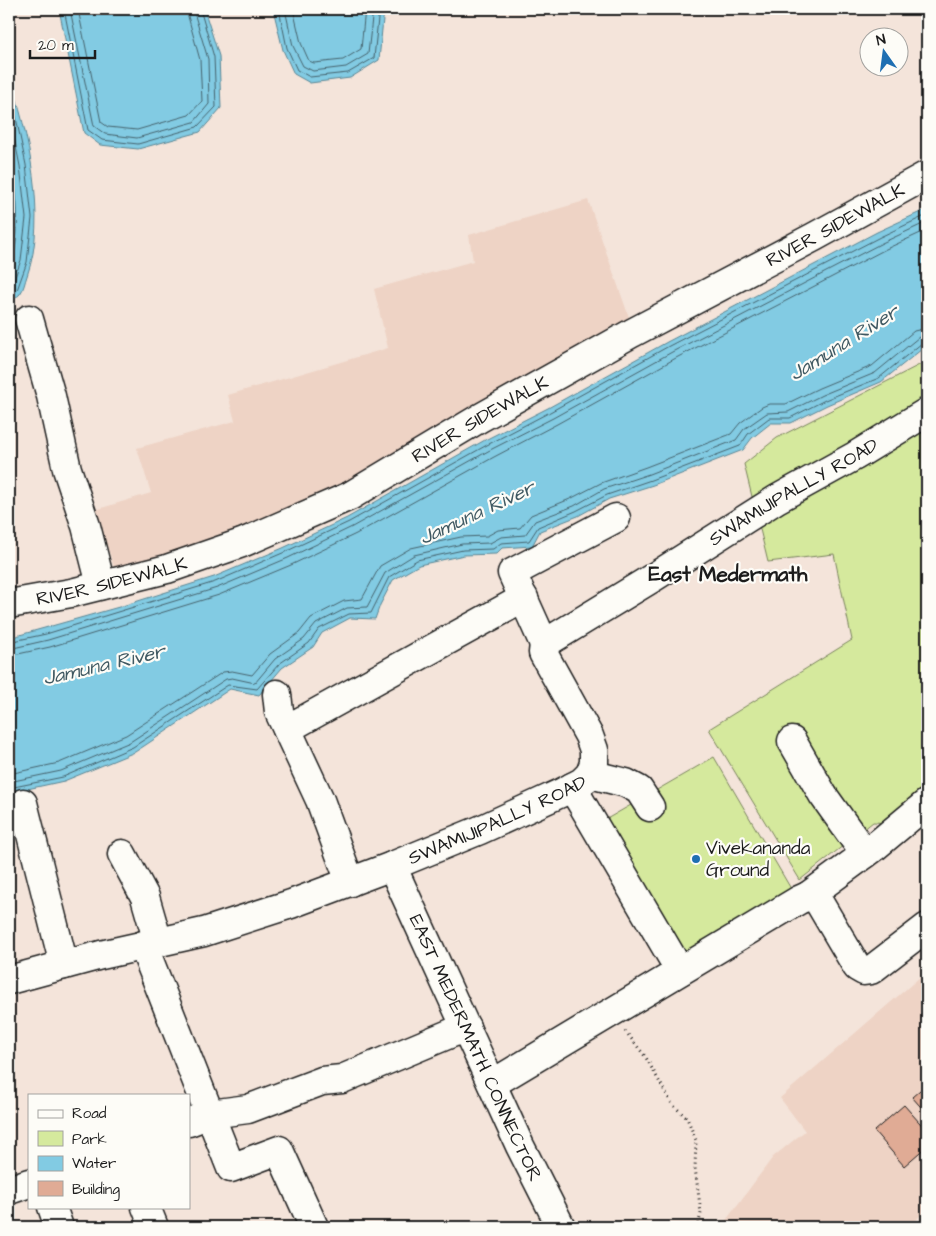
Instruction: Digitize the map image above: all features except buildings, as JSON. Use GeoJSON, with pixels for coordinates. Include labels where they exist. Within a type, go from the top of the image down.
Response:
{"type":"FeatureCollection","features":[{"type":"Feature","properties":{"kind":"street","name":"RIVER SIDEWALK"},"geometry":{"type":"LineString","coordinates":[[9,604],[71,593],[167,569],[242,543],[350,496],[480,418],[632,333],[927,175]]}},
{"type":"Feature","properties":{"kind":"street"},"geometry":{"type":"LineString","coordinates":[[29,319],[51,396],[67,469],[86,526],[101,585]]}},
{"type":"Feature","properties":{"kind":"street","name":"SWAMIJIPALLY ROAD"},"geometry":{"type":"LineString","coordinates":[[9,980],[64,964],[204,932],[291,904],[480,830],[581,780],[594,763],[594,750],[543,653],[544,644],[777,499],[855,456],[927,412]]}},
{"type":"Feature","properties":{"kind":"street"},"geometry":{"type":"LineString","coordinates":[[544,644],[512,573],[616,518]]}},
{"type":"Feature","properties":{"kind":"street"},"geometry":{"type":"LineString","coordinates":[[287,729],[524,598]]}},
{"type":"Feature","properties":{"kind":"street"},"geometry":{"type":"LineString","coordinates":[[277,694],[279,712],[320,800],[350,882]]}},
{"type":"Feature","properties":{"kind":"street"},"geometry":{"type":"LineString","coordinates":[[792,741],[824,795],[865,854]]}},
{"type":"Feature","properties":{"kind":"street"},"geometry":{"type":"LineString","coordinates":[[581,780],[626,783],[639,790],[650,807]]}},
{"type":"Feature","properties":{"kind":"street"},"geometry":{"type":"LineString","coordinates":[[581,780],[680,972]]}},
{"type":"Feature","properties":{"kind":"street"},"geometry":{"type":"LineString","coordinates":[[23,803],[64,964]]}},
{"type":"Feature","properties":{"kind":"street"},"geometry":{"type":"LineString","coordinates":[[492,1084],[808,896],[865,854],[927,803]]}},
{"type":"Feature","properties":{"kind":"street"},"geometry":{"type":"LineString","coordinates":[[122,854],[145,896],[150,944],[199,1118],[231,1168],[279,1150],[314,1227]]}},
{"type":"Feature","properties":{"kind":"street","name":"EAST MEDERMATH CONNECTOR"},"geometry":{"type":"LineString","coordinates":[[392,866],[520,1146],[562,1227]]}},
{"type":"Feature","properties":{"kind":"street"},"geometry":{"type":"LineString","coordinates":[[808,896],[817,899],[857,967],[864,971],[871,970],[927,927]]}},
{"type":"Feature","properties":{"kind":"street"},"geometry":{"type":"LineString","coordinates":[[199,1118],[248,1108],[322,1081],[342,1079],[466,1027]]}},
{"type":"Feature","properties":{"kind":"street"},"geometry":{"type":"LineString","coordinates":[[9,1190],[28,1183]]}},
{"type":"Feature","properties":{"kind":"street"},"geometry":{"type":"LineString","coordinates":[[52,1208],[59,1227]]}},
{"type":"Feature","properties":{"kind":"street"},"geometry":{"type":"LineString","coordinates":[[146,1208],[154,1227]]}},
{"type":"Feature","properties":{"kind":"path"},"geometry":{"type":"LineString","coordinates":[[611,1013],[645,1056],[672,1104],[687,1118],[696,1140],[695,1168],[701,1213],[698,1227]]}},
{"type":"Feature","properties":{"kind":"path"},"geometry":{"type":"LineString","coordinates":[[587,1227],[601,1227]]}},
{"type":"Feature","properties":{"kind":"shaded area"},"geometry":{"type":"Polygon","coordinates":[[[588,200],[630,320],[353,484],[199,550],[115,570],[95,510],[151,493],[137,448],[235,421],[228,395],[388,348],[374,289],[473,261],[469,235],[588,200]]]}},
{"type":"Feature","properties":{"kind":"shaded area"},"geometry":{"type":"Polygon","coordinates":[[[927,971],[927,1208],[910,1227],[721,1227],[773,1157],[805,1131],[780,1098],[927,971]]]}},
{"type":"Feature","properties":{"kind":"green space"},"geometry":{"type":"Polygon","coordinates":[[[927,361],[927,825],[873,822],[800,880],[709,729],[852,640],[834,554],[768,562],[744,464],[777,438],[927,361]]]}},
{"type":"Feature","properties":{"kind":"green space","name":"Vivekananda Ground"},"geometry":{"type":"Polygon","coordinates":[[[714,757],[794,894],[678,961],[598,824],[714,757]]]}},
{"type":"Feature","properties":{"kind":"water"},"geometry":{"type":"Polygon","coordinates":[[[59,9],[204,9],[219,56],[221,108],[200,132],[138,149],[100,145],[84,133],[59,9]]]}},
{"type":"Feature","properties":{"kind":"water"},"geometry":{"type":"Polygon","coordinates":[[[273,9],[384,9],[379,60],[350,78],[310,83],[294,74],[283,50],[273,9]]]}},
{"type":"Feature","properties":{"kind":"water"},"geometry":{"type":"Polygon","coordinates":[[[9,75],[29,148],[36,202],[36,228],[33,253],[23,287],[20,294],[9,304],[9,75]]]}},
{"type":"Feature","properties":{"kind":"water","name":"Jamuna River"},"geometry":{"type":"Polygon","coordinates":[[[927,209],[927,345],[881,382],[791,423],[771,423],[752,438],[743,450],[653,485],[609,499],[578,516],[540,531],[532,546],[502,548],[496,554],[464,555],[419,565],[393,580],[375,619],[350,618],[322,633],[313,647],[282,668],[259,695],[230,689],[135,752],[64,781],[9,793],[9,638],[119,607],[214,577],[283,548],[347,518],[485,440],[548,408],[667,342],[877,232],[927,209]]]}},
{"type":"Feature","properties":{"kind":"place","name":"Vivekananda Ground"},"geometry":{"type":"Point","coordinates":[696,859]}},
{"type":"Feature","properties":{"kind":"district","name":"East Medermath"},"geometry":{"type":"Point","coordinates":[728,574]}}]}
